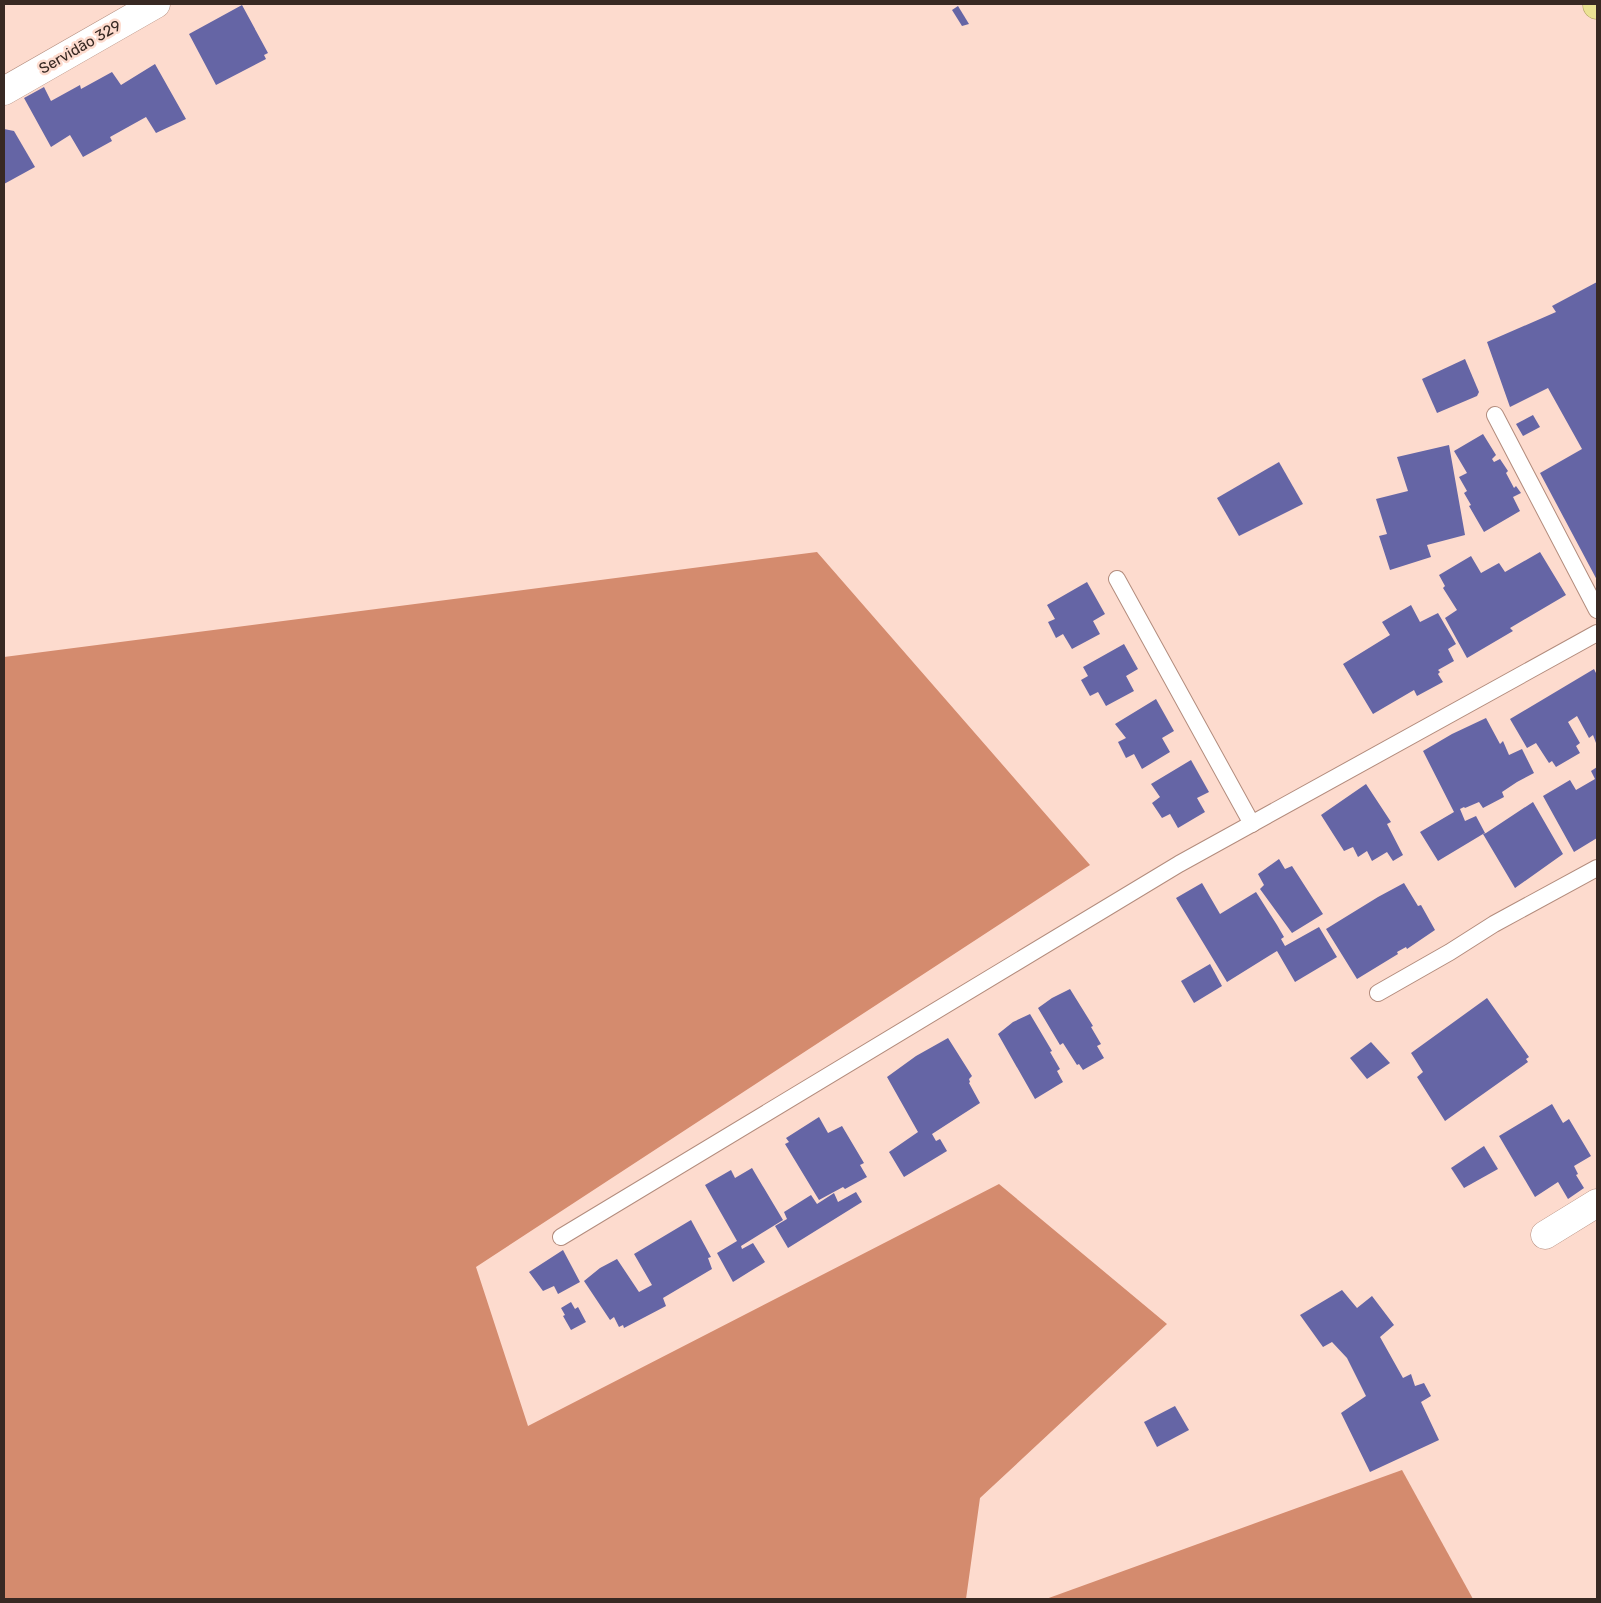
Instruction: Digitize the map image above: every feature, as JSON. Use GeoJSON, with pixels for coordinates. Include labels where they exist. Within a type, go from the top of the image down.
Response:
{"type":"FeatureCollection","features":[{"type":"Feature","properties":{"kind":"street","name":"Servidão 329"},"geometry":{"type":"LineString","coordinates":[[4,91],[156,4]]}},
{"type":"Feature","properties":{"kind":"street"},"geometry":{"type":"LineString","coordinates":[[1545,1236],[1597,1203]]}},
{"type":"Feature","properties":{"kind":"lane"},"geometry":{"type":"LineString","coordinates":[[1495,415],[1597,610]]}},
{"type":"Feature","properties":{"kind":"lane"},"geometry":{"type":"LineString","coordinates":[[1117,579],[1252,824]]}},
{"type":"Feature","properties":{"kind":"lane"},"geometry":{"type":"LineString","coordinates":[[561,1237],[1179,864],[1597,633]]}},
{"type":"Feature","properties":{"kind":"lane"},"geometry":{"type":"LineString","coordinates":[[1378,993],[1450,952],[1494,924],[1597,868]]}},
{"type":"Feature","properties":{"kind":"shaded area"},"geometry":{"type":"Polygon","coordinates":[[[817,552],[1090,865],[476,1267],[528,1426],[999,1184],[1167,1324],[980,1498],[966,1599],[4,1599],[4,657],[817,552]]]}},
{"type":"Feature","properties":{"kind":"shaded area"},"geometry":{"type":"Polygon","coordinates":[[[1402,1470],[1473,1599],[1046,1599],[1402,1470]]]}},
{"type":"Feature","properties":{"kind":"building"},"geometry":{"type":"Polygon","coordinates":[[[242,5],[268,53],[264,55],[266,59],[216,85],[189,34],[242,5]]]}},
{"type":"Feature","properties":{"kind":"building"},"geometry":{"type":"Polygon","coordinates":[[[958,6],[969,24],[962,26],[952,10],[958,6]]]}},
{"type":"Feature","properties":{"kind":"building"},"geometry":{"type":"Polygon","coordinates":[[[155,64],[186,119],[156,133],[146,117],[110,137],[112,141],[83,157],[70,135],[51,147],[24,98],[44,87],[51,101],[80,85],[81,89],[112,72],[121,85],[155,64]]]}},
{"type":"Feature","properties":{"kind":"building"},"geometry":{"type":"Polygon","coordinates":[[[4,129],[14,131],[35,167],[4,184],[4,129]]]}},
{"type":"Feature","properties":{"kind":"building"},"geometry":{"type":"Polygon","coordinates":[[[1597,282],[1597,580],[1540,473],[1582,449],[1548,388],[1510,407],[1487,342],[1556,312],[1552,306],[1597,282]]]}},
{"type":"Feature","properties":{"kind":"building"},"geometry":{"type":"Polygon","coordinates":[[[1465,359],[1479,392],[1477,396],[1437,413],[1422,379],[1465,359]]]}},
{"type":"Feature","properties":{"kind":"building"},"geometry":{"type":"Polygon","coordinates":[[[1533,415],[1540,427],[1523,436],[1516,424],[1533,415]]]}},
{"type":"Feature","properties":{"kind":"building"},"geometry":{"type":"Polygon","coordinates":[[[1483,434],[1496,455],[1492,459],[1494,462],[1500,459],[1508,471],[1506,473],[1514,488],[1516,486],[1521,493],[1513,497],[1520,511],[1484,532],[1464,493],[1467,491],[1459,477],[1467,473],[1454,451],[1483,434]]]}},
{"type":"Feature","properties":{"kind":"building"},"geometry":{"type":"Polygon","coordinates":[[[1449,445],[1465,535],[1427,545],[1431,557],[1390,570],[1379,536],[1387,534],[1376,499],[1408,491],[1397,457],[1449,445]]]}},
{"type":"Feature","properties":{"kind":"building"},"geometry":{"type":"Polygon","coordinates":[[[1279,462],[1303,504],[1239,536],[1217,498],[1279,462]]]}},
{"type":"Feature","properties":{"kind":"building"},"geometry":{"type":"Polygon","coordinates":[[[1540,552],[1566,595],[1510,628],[1513,631],[1467,658],[1445,618],[1457,610],[1443,588],[1445,586],[1439,575],[1471,556],[1481,573],[1499,563],[1505,572],[1540,552]]]}},
{"type":"Feature","properties":{"kind":"building"},"geometry":{"type":"Polygon","coordinates":[[[1087,582],[1105,614],[1093,621],[1100,634],[1072,649],[1063,634],[1056,638],[1048,622],[1055,619],[1047,605],[1087,582]]]}},
{"type":"Feature","properties":{"kind":"building"},"geometry":{"type":"Polygon","coordinates":[[[1411,605],[1420,622],[1438,613],[1456,644],[1448,649],[1454,661],[1438,670],[1440,672],[1438,674],[1443,682],[1417,696],[1414,690],[1373,714],[1343,664],[1390,635],[1382,622],[1411,605]]]}},
{"type":"Feature","properties":{"kind":"building"},"geometry":{"type":"Polygon","coordinates":[[[1124,644],[1138,669],[1126,676],[1134,691],[1106,706],[1098,692],[1090,696],[1081,680],[1088,676],[1083,667],[1124,644]]]}},
{"type":"Feature","properties":{"kind":"building"},"geometry":{"type":"Polygon","coordinates":[[[1594,669],[1597,675],[1597,742],[1593,735],[1589,738],[1577,716],[1568,722],[1580,743],[1576,746],[1580,753],[1556,767],[1552,761],[1549,763],[1536,743],[1527,748],[1510,719],[1594,669]]]}},
{"type":"Feature","properties":{"kind":"building"},"geometry":{"type":"Polygon","coordinates":[[[1156,699],[1174,731],[1162,738],[1170,752],[1142,769],[1134,754],[1126,758],[1118,742],[1126,738],[1115,724],[1156,699]]]}},
{"type":"Feature","properties":{"kind":"building"},"geometry":{"type":"Polygon","coordinates":[[[1486,718],[1500,744],[1503,741],[1509,755],[1522,749],[1534,773],[1502,792],[1504,797],[1483,808],[1479,802],[1460,809],[1465,821],[1476,816],[1485,833],[1438,861],[1420,832],[1454,812],[1423,751],[1452,734],[1486,718]]]}},
{"type":"Feature","properties":{"kind":"building"},"geometry":{"type":"Polygon","coordinates":[[[1191,760],[1209,792],[1197,798],[1205,812],[1178,828],[1170,814],[1162,818],[1152,803],[1160,797],[1151,784],[1191,760]]]}},
{"type":"Feature","properties":{"kind":"building"},"geometry":{"type":"Polygon","coordinates":[[[1597,767],[1597,838],[1574,852],[1543,796],[1570,780],[1576,790],[1595,779],[1591,771],[1597,767]]]}},
{"type":"Feature","properties":{"kind":"building"},"geometry":{"type":"Polygon","coordinates":[[[1366,784],[1391,822],[1387,824],[1403,855],[1393,861],[1387,852],[1372,861],[1367,851],[1358,857],[1353,847],[1344,851],[1321,815],[1366,784]]]}},
{"type":"Feature","properties":{"kind":"building"},"geometry":{"type":"Polygon","coordinates":[[[1533,802],[1563,854],[1515,888],[1483,834],[1533,802]]]}},
{"type":"Feature","properties":{"kind":"building"},"geometry":{"type":"Polygon","coordinates":[[[1279,859],[1285,869],[1292,866],[1323,914],[1292,933],[1260,889],[1264,885],[1258,874],[1279,859]]]}},
{"type":"Feature","properties":{"kind":"building"},"geometry":{"type":"Polygon","coordinates":[[[1202,883],[1220,914],[1256,892],[1284,937],[1281,939],[1285,946],[1319,927],[1337,957],[1295,982],[1277,951],[1227,982],[1176,898],[1202,883]]]}},
{"type":"Feature","properties":{"kind":"building"},"geometry":{"type":"Polygon","coordinates":[[[1404,883],[1418,906],[1421,905],[1435,930],[1407,949],[1406,947],[1397,952],[1398,954],[1357,979],[1326,929],[1404,883]]]}},
{"type":"Feature","properties":{"kind":"building"},"geometry":{"type":"Polygon","coordinates":[[[1210,964],[1222,986],[1194,1003],[1181,981],[1210,964]]]}},
{"type":"Feature","properties":{"kind":"building"},"geometry":{"type":"Polygon","coordinates":[[[1070,989],[1093,1026],[1091,1027],[1101,1044],[1097,1046],[1104,1058],[1083,1070],[1079,1064],[1077,1065],[1063,1043],[1060,1045],[1038,1008],[1070,989]]]}},
{"type":"Feature","properties":{"kind":"building"},"geometry":{"type":"Polygon","coordinates":[[[1487,998],[1529,1057],[1526,1059],[1528,1062],[1445,1121],[1417,1077],[1423,1072],[1411,1053],[1487,998]]]}},
{"type":"Feature","properties":{"kind":"building"},"geometry":{"type":"Polygon","coordinates":[[[1030,1014],[1052,1051],[1050,1052],[1060,1069],[1057,1071],[1063,1082],[1035,1099],[998,1034],[1013,1022],[1030,1014]]]}},
{"type":"Feature","properties":{"kind":"building"},"geometry":{"type":"Polygon","coordinates":[[[948,1038],[972,1076],[969,1079],[969,1083],[980,1103],[932,1134],[936,1141],[940,1139],[947,1151],[904,1177],[889,1152],[918,1132],[887,1077],[916,1056],[948,1038]]]}},
{"type":"Feature","properties":{"kind":"building"},"geometry":{"type":"Polygon","coordinates":[[[1371,1042],[1390,1063],[1367,1079],[1350,1058],[1371,1042]]]}},
{"type":"Feature","properties":{"kind":"building"},"geometry":{"type":"Polygon","coordinates":[[[1552,1104],[1563,1123],[1569,1119],[1591,1156],[1574,1166],[1578,1174],[1576,1175],[1584,1188],[1568,1199],[1558,1182],[1535,1197],[1499,1136],[1552,1104]]]}},
{"type":"Feature","properties":{"kind":"building"},"geometry":{"type":"Polygon","coordinates":[[[819,1117],[828,1133],[842,1126],[864,1163],[860,1165],[867,1177],[819,1200],[785,1144],[789,1142],[786,1138],[819,1117]]]}},
{"type":"Feature","properties":{"kind":"building"},"geometry":{"type":"Polygon","coordinates":[[[1484,1146],[1498,1169],[1464,1188],[1451,1168],[1484,1146]]]}},
{"type":"Feature","properties":{"kind":"building"},"geometry":{"type":"Polygon","coordinates":[[[752,1168],[783,1220],[741,1246],[742,1249],[753,1243],[765,1262],[733,1282],[717,1253],[737,1241],[705,1185],[731,1170],[735,1178],[752,1168]]]}},
{"type":"Feature","properties":{"kind":"building"},"geometry":{"type":"Polygon","coordinates":[[[856,1192],[862,1202],[788,1248],[775,1226],[787,1219],[784,1212],[811,1195],[817,1204],[834,1193],[838,1202],[856,1192]]]}},
{"type":"Feature","properties":{"kind":"building"},"geometry":{"type":"Polygon","coordinates":[[[691,1220],[711,1257],[708,1258],[712,1269],[663,1298],[666,1306],[624,1328],[623,1325],[619,1327],[614,1317],[610,1320],[584,1281],[600,1268],[617,1259],[639,1292],[652,1285],[634,1254],[691,1220]]]}},
{"type":"Feature","properties":{"kind":"building"},"geometry":{"type":"Polygon","coordinates":[[[563,1250],[580,1282],[558,1294],[554,1286],[543,1291],[529,1272],[563,1250]]]}},
{"type":"Feature","properties":{"kind":"building"},"geometry":{"type":"Polygon","coordinates":[[[1342,1290],[1357,1308],[1372,1296],[1394,1325],[1380,1337],[1403,1378],[1411,1374],[1415,1386],[1424,1383],[1431,1396],[1421,1402],[1439,1440],[1370,1472],[1341,1413],[1366,1396],[1347,1358],[1332,1342],[1323,1347],[1300,1315],[1342,1290]]]}},
{"type":"Feature","properties":{"kind":"building"},"geometry":{"type":"Polygon","coordinates":[[[571,1302],[575,1309],[578,1307],[586,1322],[571,1330],[561,1308],[571,1302]]]}},
{"type":"Feature","properties":{"kind":"building"},"geometry":{"type":"Polygon","coordinates":[[[1175,1406],[1189,1430],[1157,1447],[1144,1422],[1175,1406]]]}}]}
